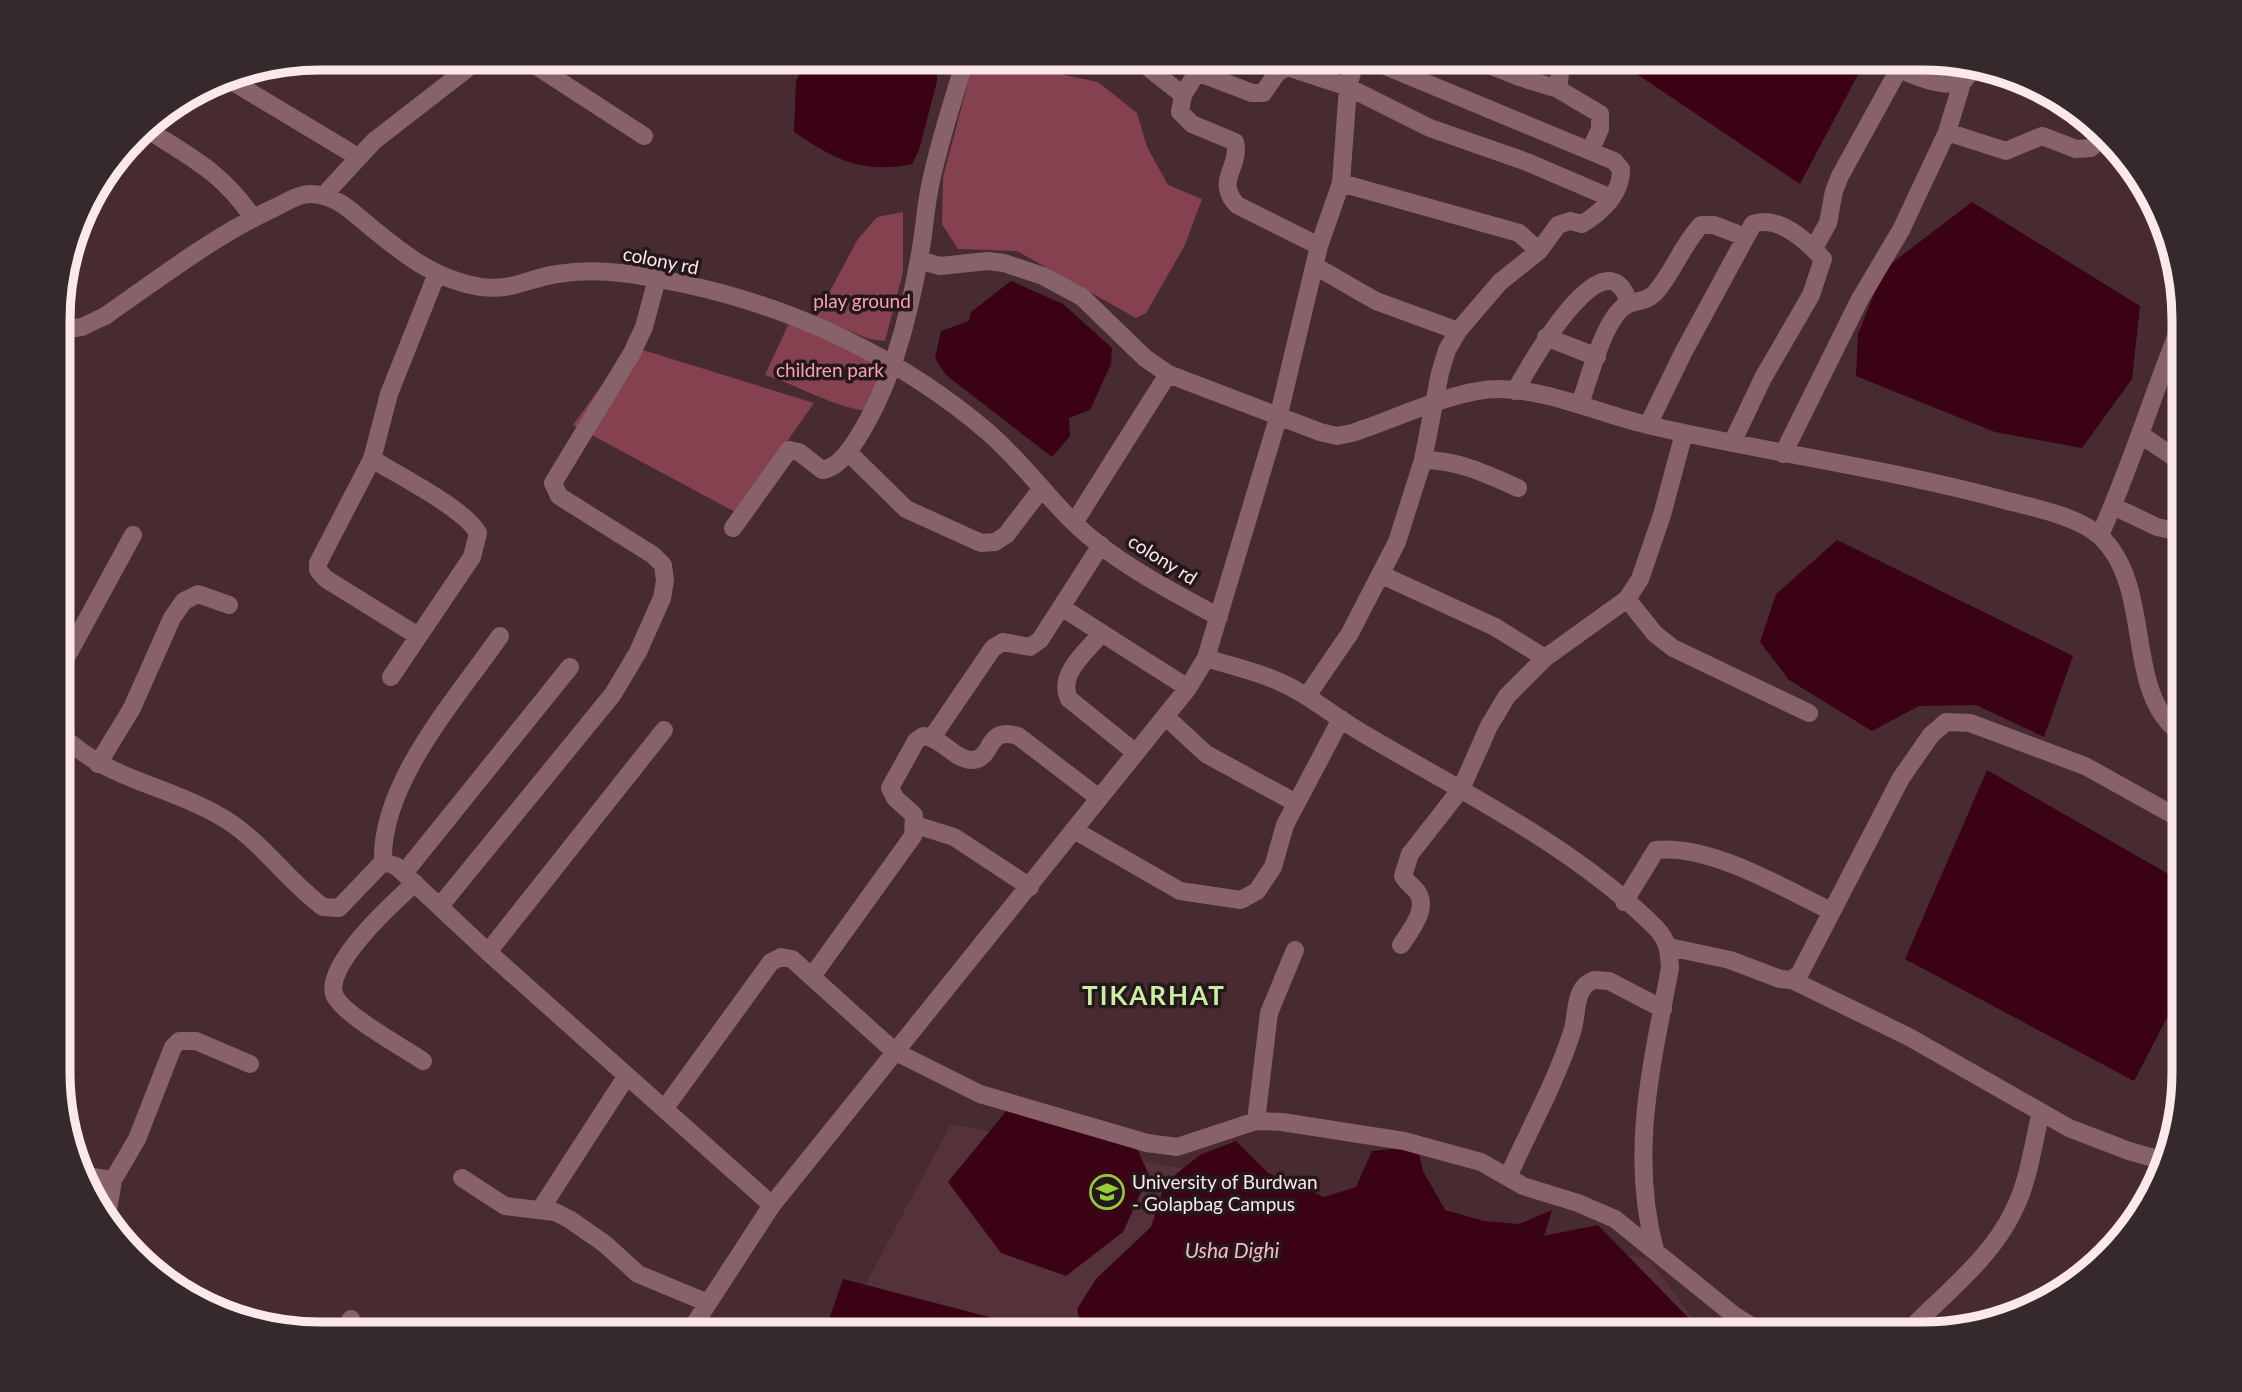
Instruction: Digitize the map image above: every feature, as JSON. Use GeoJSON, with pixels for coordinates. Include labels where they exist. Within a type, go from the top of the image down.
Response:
{"type":"FeatureCollection","features":[{"type":"Feature","properties":{"kind":"street"},"geometry":{"type":"LineString","coordinates":[[70,329],[82,327],[105,316],[253,218],[304,194],[324,195],[358,157],[466,70]]}},
{"type":"Feature","properties":{"kind":"street"},"geometry":{"type":"LineString","coordinates":[[543,70],[645,136]]}},
{"type":"Feature","properties":{"kind":"street"},"geometry":{"type":"LineString","coordinates":[[733,528],[789,450],[799,452],[822,470],[829,469],[848,452],[895,363],[919,260],[929,188],[963,70]]}},
{"type":"Feature","properties":{"kind":"street"},"geometry":{"type":"LineString","coordinates":[[1151,70],[1183,95]]}},
{"type":"Feature","properties":{"kind":"street"},"geometry":{"type":"LineString","coordinates":[[1198,70],[1183,95],[1180,112],[1192,124],[1236,142],[1238,152],[1226,182],[1228,195],[1237,205],[1320,246]]}},
{"type":"Feature","properties":{"kind":"street"},"geometry":{"type":"LineString","coordinates":[[1210,70],[1252,93],[1263,93],[1282,70]]}},
{"type":"Feature","properties":{"kind":"street"},"geometry":{"type":"LineString","coordinates":[[1295,70],[1349,87],[1430,128],[1527,162],[1611,198]]}},
{"type":"Feature","properties":{"kind":"street"},"geometry":{"type":"LineString","coordinates":[[696,1322],[772,1205],[1188,688],[1206,658],[1278,418],[1320,246],[1341,183],[1349,87],[1353,70]]}},
{"type":"Feature","properties":{"kind":"street"},"geometry":{"type":"LineString","coordinates":[[1307,696],[1335,658],[1382,575],[1411,504],[1447,350],[1458,331],[1500,282],[1539,250],[1558,225],[1570,221],[1582,224],[1611,198],[1621,180],[1621,169],[1614,161],[1395,70]]}},
{"type":"Feature","properties":{"kind":"street"},"geometry":{"type":"LineString","coordinates":[[1500,70],[1558,89],[1600,114],[1600,129],[1590,151]]}},
{"type":"Feature","properties":{"kind":"street"},"geometry":{"type":"LineString","coordinates":[[1558,89],[1560,70]]}},
{"type":"Feature","properties":{"kind":"street"},"geometry":{"type":"LineString","coordinates":[[1814,248],[1828,223],[1834,191],[1840,176],[1898,70]]}},
{"type":"Feature","properties":{"kind":"street"},"geometry":{"type":"LineString","coordinates":[[1916,70],[1948,86],[1962,83]]}},
{"type":"Feature","properties":{"kind":"street"},"geometry":{"type":"LineString","coordinates":[[1783,454],[1860,299],[1900,230],[1947,132],[1962,83],[1968,75]]}},
{"type":"Feature","properties":{"kind":"street"},"geometry":{"type":"LineString","coordinates":[[237,84],[358,157]]}},
{"type":"Feature","properties":{"kind":"street"},"geometry":{"type":"LineString","coordinates":[[1947,132],[2006,151],[2042,136],[2077,149],[2091,148],[2097,142]]}},
{"type":"Feature","properties":{"kind":"street"},"geometry":{"type":"LineString","coordinates":[[153,133],[214,172],[235,191],[253,218]]}},
{"type":"Feature","properties":{"kind":"street"},"geometry":{"type":"LineString","coordinates":[[1341,183],[1519,233],[1539,250]]}},
{"type":"Feature","properties":{"kind":"street","name":"colony rd"},"geometry":{"type":"LineString","coordinates":[[324,195],[348,208],[382,239],[436,276],[482,287],[519,286],[552,274],[594,270],[657,279],[757,305],[895,363],[990,434],[1074,523],[1101,545],[1167,589],[1219,617]]}},
{"type":"Feature","properties":{"kind":"street"},"geometry":{"type":"LineString","coordinates":[[1648,425],[1745,237],[1753,224],[1765,220],[1779,224],[1814,248],[1823,259],[1821,272],[1732,443]]}},
{"type":"Feature","properties":{"kind":"street"},"geometry":{"type":"LineString","coordinates":[[1580,404],[1597,357],[1616,317],[1629,303],[1644,302],[1655,292],[1690,237],[1701,225],[1714,225],[1745,237]]}},
{"type":"Feature","properties":{"kind":"street"},"geometry":{"type":"LineString","coordinates":[[919,260],[940,266],[987,261],[1004,263],[1043,276],[1082,297],[1145,358],[1168,373],[1278,418],[1337,436],[1460,395],[1495,389],[1539,392],[1648,425],[1954,486],[2058,514],[2099,535],[2119,559],[2132,595],[2151,692],[2161,717],[2172,726]]}},
{"type":"Feature","properties":{"kind":"street"},"geometry":{"type":"LineString","coordinates":[[1315,266],[1376,301],[1458,331]]}},
{"type":"Feature","properties":{"kind":"street"},"geometry":{"type":"LineString","coordinates":[[418,636],[326,579],[318,570],[321,553],[372,459],[389,394],[436,276]]}},
{"type":"Feature","properties":{"kind":"street"},"geometry":{"type":"LineString","coordinates":[[440,906],[613,694],[638,652],[662,598],[665,581],[663,565],[559,496],[553,483],[632,353],[644,327],[657,279]]}},
{"type":"Feature","properties":{"kind":"street"},"geometry":{"type":"LineString","coordinates":[[1515,391],[1546,337],[1587,289],[1601,282],[1615,284],[1626,293],[1629,303]]}},
{"type":"Feature","properties":{"kind":"street"},"geometry":{"type":"LineString","coordinates":[[1546,337],[1597,357]]}},
{"type":"Feature","properties":{"kind":"street"},"geometry":{"type":"LineString","coordinates":[[2099,535],[2141,435],[2155,387],[2171,348]]}},
{"type":"Feature","properties":{"kind":"street"},"geometry":{"type":"LineString","coordinates":[[1074,523],[1168,373]]}},
{"type":"Feature","properties":{"kind":"street"},"geometry":{"type":"LineString","coordinates":[[1401,945],[1420,911],[1418,893],[1403,876],[1410,854],[1461,789],[1489,726],[1507,696],[1545,658],[1627,599],[1645,566],[1684,432]]}},
{"type":"Feature","properties":{"kind":"street"},"geometry":{"type":"LineString","coordinates":[[2141,435],[2171,455]]}},
{"type":"Feature","properties":{"kind":"street"},"geometry":{"type":"LineString","coordinates":[[848,452],[906,509],[981,542],[995,542],[1006,536],[1042,488]]}},
{"type":"Feature","properties":{"kind":"street"},"geometry":{"type":"LineString","coordinates":[[372,459],[457,512],[473,524],[478,533],[472,557],[391,677]]}},
{"type":"Feature","properties":{"kind":"street"},"geometry":{"type":"LineString","coordinates":[[1423,460],[1445,460],[1463,464],[1518,488]]}},
{"type":"Feature","properties":{"kind":"street"},"geometry":{"type":"LineString","coordinates":[[2113,506],[2158,527],[2171,530]]}},
{"type":"Feature","properties":{"kind":"street"},"geometry":{"type":"LineString","coordinates":[[70,651],[133,535]]}},
{"type":"Feature","properties":{"kind":"street"},"geometry":{"type":"LineString","coordinates":[[933,736],[993,648],[1003,642],[1030,647],[1040,640],[1101,545]]}},
{"type":"Feature","properties":{"kind":"street"},"geometry":{"type":"LineString","coordinates":[[1382,575],[1495,627],[1545,658]]}},
{"type":"Feature","properties":{"kind":"street"},"geometry":{"type":"LineString","coordinates":[[98,764],[132,708],[172,618],[184,601],[198,594],[229,605]]}},
{"type":"Feature","properties":{"kind":"street"},"geometry":{"type":"LineString","coordinates":[[1627,599],[1655,634],[1673,648],[1809,713]]}},
{"type":"Feature","properties":{"kind":"street"},"geometry":{"type":"LineString","coordinates":[[1061,607],[1188,688]]}},
{"type":"Feature","properties":{"kind":"street"},"geometry":{"type":"LineString","coordinates":[[1102,633],[1067,676],[1064,689],[1069,699],[1136,753]]}},
{"type":"Feature","properties":{"kind":"street"},"geometry":{"type":"LineString","coordinates":[[70,742],[98,764],[219,815],[273,859],[323,907],[339,908],[383,862],[387,825],[408,772],[500,636]]}},
{"type":"Feature","properties":{"kind":"street"},"geometry":{"type":"LineString","coordinates":[[1206,658],[1272,679],[1307,696],[1340,719],[1461,789],[1598,879],[1658,931],[1669,947],[1670,968],[1644,1128],[1641,1172],[1644,1210],[1655,1250]]}},
{"type":"Feature","properties":{"kind":"street"},"geometry":{"type":"LineString","coordinates":[[423,1061],[337,1000],[331,989],[334,977],[570,667]]}},
{"type":"Feature","properties":{"kind":"street"},"geometry":{"type":"LineString","coordinates":[[1165,716],[1206,754],[1296,803]]}},
{"type":"Feature","properties":{"kind":"street"},"geometry":{"type":"LineString","coordinates":[[1074,830],[1180,891],[1241,900],[1257,891],[1273,867],[1285,825],[1340,719]]}},
{"type":"Feature","properties":{"kind":"street"},"geometry":{"type":"LineString","coordinates":[[1792,979],[1800,973],[1901,778],[1931,735],[1946,722],[1970,723],[2085,766],[2172,814]]}},
{"type":"Feature","properties":{"kind":"street"},"geometry":{"type":"LineString","coordinates":[[488,952],[664,730]]}},
{"type":"Feature","properties":{"kind":"street"},"geometry":{"type":"LineString","coordinates":[[813,975],[914,836],[914,815],[895,798],[890,788],[916,741],[923,736],[933,736],[973,760],[980,757],[997,735],[1007,732],[1018,736],[1099,798]]}},
{"type":"Feature","properties":{"kind":"street"},"geometry":{"type":"LineString","coordinates":[[916,825],[954,837],[1030,887]]}},
{"type":"Feature","properties":{"kind":"street"},"geometry":{"type":"LineString","coordinates":[[1624,902],[1656,850],[1674,848],[1760,876],[1831,911]]}},
{"type":"Feature","properties":{"kind":"street"},"geometry":{"type":"LineString","coordinates":[[383,862],[390,862],[410,878],[626,1077],[665,1108],[772,1205]]}},
{"type":"Feature","properties":{"kind":"street"},"geometry":{"type":"LineString","coordinates":[[1669,947],[1704,952],[1780,979],[1792,979],[1909,1037],[2069,1128],[2129,1151],[2157,1158]]}},
{"type":"Feature","properties":{"kind":"street"},"geometry":{"type":"LineString","coordinates":[[1256,1121],[1269,1013],[1295,950]]}},
{"type":"Feature","properties":{"kind":"street"},"geometry":{"type":"LineString","coordinates":[[665,1108],[771,962],[781,957],[792,959],[813,975],[871,1034],[894,1051],[979,1094],[1147,1143],[1177,1147],[1256,1121],[1282,1122],[1404,1140],[1480,1162],[1523,1186],[1578,1202],[1615,1219],[1745,1322]]}},
{"type":"Feature","properties":{"kind":"street"},"geometry":{"type":"LineString","coordinates":[[1508,1177],[1569,1041],[1577,1001],[1584,987],[1594,980],[1609,981],[1663,1009]]}},
{"type":"Feature","properties":{"kind":"street"},"geometry":{"type":"LineString","coordinates":[[109,1205],[113,1180],[137,1139],[173,1047],[179,1041],[196,1041],[250,1064]]}},
{"type":"Feature","properties":{"kind":"street"},"geometry":{"type":"LineString","coordinates":[[540,1210],[626,1077]]}},
{"type":"Feature","properties":{"kind":"street"},"geometry":{"type":"LineString","coordinates":[[1917,1322],[1969,1272],[2014,1211],[2023,1188],[2041,1112]]}},
{"type":"Feature","properties":{"kind":"street"},"geometry":{"type":"LineString","coordinates":[[93,1176],[113,1180]]}},
{"type":"Feature","properties":{"kind":"street"},"geometry":{"type":"LineString","coordinates":[[462,1178],[505,1206],[555,1212],[591,1233],[638,1274],[708,1303]]}},
{"type":"Feature","properties":{"kind":"shaded area","name":"University of Burdwan - Golapbag Campus"},"geometry":{"type":"Polygon","coordinates":[[[951,1124],[1649,1259],[1695,1322],[845,1322],[951,1124]]]}},
{"type":"Feature","properties":{"kind":"green space"},"geometry":{"type":"Polygon","coordinates":[[[986,70],[1042,70],[1098,82],[1137,113],[1147,147],[1168,185],[1202,199],[1185,245],[1146,313],[1136,318],[1017,251],[958,249],[942,224],[943,177],[970,75],[986,70]]]}},
{"type":"Feature","properties":{"kind":"green space","name":"play ground"},"geometry":{"type":"Polygon","coordinates":[[[903,212],[903,272],[885,341],[869,339],[816,317],[858,239],[877,217],[903,212]]]}},
{"type":"Feature","properties":{"kind":"green space","name":"children park"},"geometry":{"type":"Polygon","coordinates":[[[788,325],[816,328],[890,364],[867,411],[840,405],[765,375],[788,325]]]}},
{"type":"Feature","properties":{"kind":"green space"},"geometry":{"type":"Polygon","coordinates":[[[630,346],[814,403],[737,513],[573,425],[630,346]]]}},
{"type":"Feature","properties":{"kind":"water"},"geometry":{"type":"Polygon","coordinates":[[[800,70],[936,70],[937,81],[919,150],[912,164],[894,167],[863,166],[836,157],[794,132],[796,82],[800,70]]]}},
{"type":"Feature","properties":{"kind":"water"},"geometry":{"type":"Polygon","coordinates":[[[1631,70],[1860,70],[1800,184],[1631,70]]]}},
{"type":"Feature","properties":{"kind":"water"},"geometry":{"type":"Polygon","coordinates":[[[1972,202],[2140,306],[2132,379],[2082,448],[1995,432],[1856,376],[1858,334],[1884,269],[1972,202]]]}},
{"type":"Feature","properties":{"kind":"water"},"geometry":{"type":"Polygon","coordinates":[[[1011,281],[1063,304],[1112,348],[1111,364],[1090,410],[1069,418],[1070,436],[1052,457],[946,375],[935,358],[941,331],[969,321],[971,312],[1011,281]]]}},
{"type":"Feature","properties":{"kind":"water"},"geometry":{"type":"Polygon","coordinates":[[[1837,540],[2073,656],[2044,737],[1976,705],[1919,706],[1872,731],[1789,680],[1760,642],[1776,594],[1837,540]]]}},
{"type":"Feature","properties":{"kind":"water"},"geometry":{"type":"Polygon","coordinates":[[[1987,770],[2172,876],[2172,1008],[2134,1081],[1905,959],[1987,770]]]}},
{"type":"Feature","properties":{"kind":"water"},"geometry":{"type":"Polygon","coordinates":[[[1011,1105],[1135,1144],[1149,1175],[1123,1232],[1066,1276],[1001,1253],[948,1182],[1011,1105]]]}},
{"type":"Feature","properties":{"kind":"water","name":"Usha Dighi"},"geometry":{"type":"Polygon","coordinates":[[[1236,1141],[1268,1173],[1324,1197],[1356,1187],[1372,1151],[1400,1148],[1419,1154],[1423,1171],[1445,1210],[1484,1221],[1519,1224],[1552,1210],[1544,1236],[1598,1225],[1692,1322],[1080,1322],[1077,1309],[1096,1279],[1151,1227],[1165,1183],[1200,1155],[1236,1141]]]}},
{"type":"Feature","properties":{"kind":"water"},"geometry":{"type":"Polygon","coordinates":[[[843,1279],[1008,1322],[828,1322],[843,1279]]]}},
{"type":"Feature","properties":{"kind":"place","name":"University of Burdwan - Golapbag Campus"},"geometry":{"type":"Point","coordinates":[1107,1192]}},
{"type":"Feature","properties":{"kind":"district","name":"TIKARHAT"},"geometry":{"type":"Point","coordinates":[1154,995]}}]}
